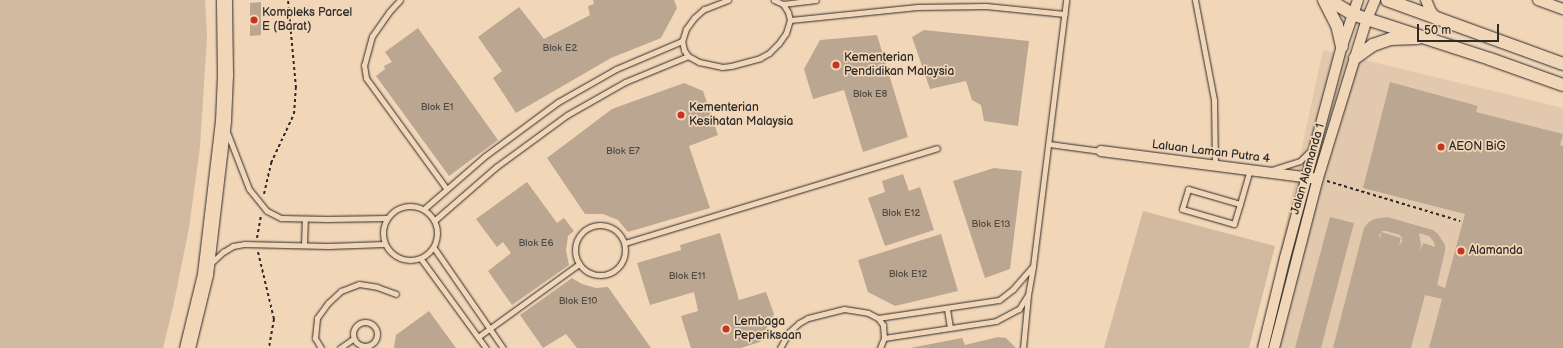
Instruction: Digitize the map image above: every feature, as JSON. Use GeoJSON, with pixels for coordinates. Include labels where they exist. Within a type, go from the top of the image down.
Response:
{"type":"FeatureCollection","features":[{"type":"Feature","properties":{"kind":"main road"},"geometry":{"type":"LineString","coordinates":[[187,348],[205,274],[223,121],[225,68],[224,0]]}},
{"type":"Feature","properties":{"kind":"street"},"geometry":{"type":"LineString","coordinates":[[1324,0],[1337,25],[1342,46]]}},
{"type":"Feature","properties":{"kind":"street"},"geometry":{"type":"LineString","coordinates":[[1329,0],[1352,14],[1367,20],[1425,37],[1563,85]]}},
{"type":"Feature","properties":{"kind":"street","name":"Jalan Alamanda 1"},"geometry":{"type":"LineString","coordinates":[[1263,348],[1314,147],[1342,46],[1358,0]]}},
{"type":"Feature","properties":{"kind":"street","name":"Jalan Alamanda 1"},"geometry":{"type":"LineString","coordinates":[[1274,348],[1318,178],[1367,20],[1375,0]]}},
{"type":"Feature","properties":{"kind":"street"},"geometry":{"type":"LineString","coordinates":[[1387,0],[1440,20],[1494,37],[1563,64]]}},
{"type":"Feature","properties":{"kind":"street"},"geometry":{"type":"LineString","coordinates":[[1426,0],[1431,12],[1440,20]]}},
{"type":"Feature","properties":{"kind":"street"},"geometry":{"type":"LineString","coordinates":[[1538,0],[1563,9]]}},
{"type":"Feature","properties":{"kind":"street"},"geometry":{"type":"LineString","coordinates":[[1355,58],[1373,45],[1390,39],[1425,37]]}},
{"type":"Feature","properties":{"kind":"street","name":"Laluan Laman Putra 4"},"geometry":{"type":"LineString","coordinates":[[1101,151],[1318,178]]}},
{"type":"Feature","properties":{"kind":"lane"},"geometry":{"type":"LineString","coordinates":[[400,0],[389,12],[372,36],[364,65],[366,78],[446,188]]}},
{"type":"Feature","properties":{"kind":"lane"},"geometry":{"type":"LineString","coordinates":[[728,0],[713,4],[699,14],[686,29],[682,41],[684,50],[688,56],[699,62],[722,67],[760,58],[769,53],[779,44],[786,33],[790,20],[788,12],[783,4]]}},
{"type":"Feature","properties":{"kind":"lane"},"geometry":{"type":"LineString","coordinates":[[774,0],[783,4],[816,0]]}},
{"type":"Feature","properties":{"kind":"lane"},"geometry":{"type":"LineString","coordinates":[[1023,348],[1028,295],[1049,144],[1066,0]]}},
{"type":"Feature","properties":{"kind":"lane"},"geometry":{"type":"LineString","coordinates":[[1195,0],[1214,100],[1215,165]]}},
{"type":"Feature","properties":{"kind":"lane"},"geometry":{"type":"LineString","coordinates":[[790,20],[917,7],[986,6],[1065,14]]}},
{"type":"Feature","properties":{"kind":"lane"},"geometry":{"type":"LineString","coordinates":[[424,209],[446,188],[485,156],[558,102],[616,69],[682,41]]}},
{"type":"Feature","properties":{"kind":"lane"},"geometry":{"type":"LineString","coordinates":[[435,220],[496,167],[567,115],[625,82],[688,56]]}},
{"type":"Feature","properties":{"kind":"lane"},"geometry":{"type":"LineString","coordinates":[[223,121],[249,189],[262,207],[281,218],[386,218]]}},
{"type":"Feature","properties":{"kind":"lane"},"geometry":{"type":"LineString","coordinates":[[1049,144],[1101,151]]}},
{"type":"Feature","properties":{"kind":"lane"},"geometry":{"type":"LineString","coordinates":[[1265,172],[1300,161],[1314,147]]}},
{"type":"Feature","properties":{"kind":"lane"},"geometry":{"type":"LineString","coordinates":[[625,243],[937,148]]}},
{"type":"Feature","properties":{"kind":"lane"},"geometry":{"type":"LineString","coordinates":[[1240,204],[1188,189],[1182,209],[1234,224],[1240,204],[1250,170]]}},
{"type":"Feature","properties":{"kind":"lane"},"geometry":{"type":"LineString","coordinates":[[410,205],[424,209],[435,220],[438,229],[434,248],[421,259],[407,261],[393,256],[384,244],[382,231],[386,218],[397,208],[410,205]]}},
{"type":"Feature","properties":{"kind":"lane"},"geometry":{"type":"LineString","coordinates":[[304,245],[305,219]]}},
{"type":"Feature","properties":{"kind":"lane"},"geometry":{"type":"LineString","coordinates":[[598,225],[610,227],[621,236],[625,243],[625,255],[622,263],[614,272],[599,275],[588,272],[579,264],[575,252],[577,239],[585,230],[598,225]]}},
{"type":"Feature","properties":{"kind":"lane"},"geometry":{"type":"LineString","coordinates":[[205,274],[211,262],[223,252],[233,246],[244,244],[384,244]]}},
{"type":"Feature","properties":{"kind":"lane"},"geometry":{"type":"LineString","coordinates":[[434,248],[503,348]]}},
{"type":"Feature","properties":{"kind":"lane"},"geometry":{"type":"LineString","coordinates":[[421,259],[486,348]]}},
{"type":"Feature","properties":{"kind":"lane"},"geometry":{"type":"LineString","coordinates":[[478,337],[579,264]]}},
{"type":"Feature","properties":{"kind":"lane"},"geometry":{"type":"LineString","coordinates":[[878,318],[947,309],[999,300],[1013,289],[1033,266]]}},
{"type":"Feature","properties":{"kind":"lane"},"geometry":{"type":"LineString","coordinates":[[321,348],[315,338],[317,318],[328,303],[341,291],[359,284],[377,287],[396,294]]}},
{"type":"Feature","properties":{"kind":"lane"},"geometry":{"type":"LineString","coordinates":[[884,338],[996,321],[1019,309],[1028,295]]}},
{"type":"Feature","properties":{"kind":"lane"},"geometry":{"type":"LineString","coordinates":[[780,348],[789,332],[799,323],[808,318],[844,309],[868,313],[878,318],[883,325],[884,338],[880,348]]}},
{"type":"Feature","properties":{"kind":"lane"},"geometry":{"type":"LineString","coordinates":[[947,309],[950,328]]}},
{"type":"Feature","properties":{"kind":"lane"},"geometry":{"type":"LineString","coordinates":[[364,321],[371,323],[377,329],[377,336],[374,343],[366,347],[358,345],[353,339],[352,331],[356,324],[364,321]]}},
{"type":"Feature","properties":{"kind":"lane"},"geometry":{"type":"LineString","coordinates":[[340,348],[353,339]]}},
{"type":"Feature","properties":{"kind":"path"},"geometry":{"type":"LineString","coordinates":[[269,348],[274,320],[256,244],[271,163],[294,114],[296,88],[288,0]]}},
{"type":"Feature","properties":{"kind":"path"},"geometry":{"type":"LineString","coordinates":[[1318,178],[1460,220]]}},
{"type":"Feature","properties":{"kind":"shaded area"},"geometry":{"type":"Polygon","coordinates":[[[0,0],[205,0],[207,37],[200,147],[189,228],[163,348],[0,348],[0,0]]]}},
{"type":"Feature","properties":{"kind":"shaded area"},"geometry":{"type":"Polygon","coordinates":[[[1323,50],[1563,108],[1563,348],[1259,348],[1323,50]]]}},
{"type":"Feature","properties":{"kind":"shaded area"},"geometry":{"type":"Polygon","coordinates":[[[1143,211],[1275,246],[1249,348],[1104,348],[1143,211]]]}},
{"type":"Feature","properties":{"kind":"building"},"geometry":{"type":"Polygon","coordinates":[[[593,0],[674,0],[677,8],[661,38],[611,58],[516,113],[493,78],[502,71],[478,37],[519,7],[544,39],[590,15],[588,6],[594,4],[593,0]]]}},
{"type":"Feature","properties":{"kind":"building"},"geometry":{"type":"Polygon","coordinates":[[[261,2],[261,35],[250,36],[250,3],[261,2]]]}},
{"type":"Feature","properties":{"kind":"building"},"geometry":{"type":"Polygon","coordinates":[[[418,28],[498,140],[449,176],[376,76],[385,69],[384,66],[392,62],[385,52],[418,28]]]}},
{"type":"Feature","properties":{"kind":"building","name":"Kementerian Pendidikan Malaysia"},"geometry":{"type":"Polygon","coordinates":[[[924,30],[1029,41],[1018,126],[984,121],[981,105],[972,100],[966,81],[930,89],[912,37],[924,30]]]}},
{"type":"Feature","properties":{"kind":"building"},"geometry":{"type":"Polygon","coordinates":[[[877,35],[908,137],[863,152],[844,90],[813,99],[804,69],[820,40],[877,35]]]}},
{"type":"Feature","properties":{"kind":"building"},"geometry":{"type":"Polygon","coordinates":[[[1390,82],[1478,106],[1476,112],[1563,134],[1560,145],[1563,146],[1563,348],[1429,348],[1442,299],[1425,295],[1411,348],[1333,348],[1364,228],[1368,223],[1374,219],[1387,217],[1433,230],[1438,234],[1445,245],[1445,251],[1437,285],[1445,288],[1465,214],[1363,188],[1390,82]],[[1381,232],[1401,238],[1399,245],[1402,242],[1402,238],[1400,235],[1381,232]],[[1419,233],[1421,244],[1420,251],[1423,243],[1435,247],[1434,242],[1429,236],[1419,233]]]}},
{"type":"Feature","properties":{"kind":"building"},"geometry":{"type":"Polygon","coordinates":[[[684,83],[703,91],[718,135],[689,146],[710,208],[628,232],[618,220],[603,214],[585,214],[547,158],[612,109],[684,83]]]}},
{"type":"Feature","properties":{"kind":"building"},"geometry":{"type":"Polygon","coordinates":[[[994,168],[1022,171],[1010,269],[985,278],[953,181],[994,168]]]}},
{"type":"Feature","properties":{"kind":"building"},"geometry":{"type":"Polygon","coordinates":[[[903,174],[909,191],[920,187],[934,230],[885,246],[868,198],[885,192],[882,181],[903,174]]]}},
{"type":"Feature","properties":{"kind":"building"},"geometry":{"type":"Polygon","coordinates":[[[527,182],[557,223],[564,218],[574,231],[568,236],[566,250],[569,265],[512,305],[488,271],[511,253],[503,242],[497,247],[476,219],[527,182]]]}},
{"type":"Feature","properties":{"kind":"building"},"geometry":{"type":"Polygon","coordinates":[[[1330,217],[1354,223],[1321,348],[1295,348],[1330,217]]]}},
{"type":"Feature","properties":{"kind":"building"},"geometry":{"type":"Polygon","coordinates":[[[720,233],[739,300],[766,292],[774,314],[760,342],[741,348],[691,348],[681,316],[698,311],[694,292],[650,305],[637,263],[681,250],[680,245],[720,233]]]}},
{"type":"Feature","properties":{"kind":"building"},"geometry":{"type":"Polygon","coordinates":[[[941,234],[958,291],[895,306],[868,292],[858,260],[941,234]]]}},
{"type":"Feature","properties":{"kind":"building"},"geometry":{"type":"Polygon","coordinates":[[[572,278],[582,284],[596,288],[608,287],[651,348],[577,348],[566,334],[543,348],[520,315],[572,278]]]}},
{"type":"Feature","properties":{"kind":"building"},"geometry":{"type":"Polygon","coordinates":[[[429,311],[456,348],[394,348],[396,335],[429,311]]]}},
{"type":"Feature","properties":{"kind":"building"},"geometry":{"type":"Polygon","coordinates":[[[998,337],[1006,338],[1016,348],[910,348],[962,338],[965,345],[998,337]]]}},
{"type":"Feature","properties":{"kind":"place","name":"Kompleks Parcel E (Barat)"},"geometry":{"type":"Point","coordinates":[254,20]}},
{"type":"Feature","properties":{"kind":"place","name":"Kementerian Pendidikan Malaysia"},"geometry":{"type":"Point","coordinates":[836,65]}},
{"type":"Feature","properties":{"kind":"place","name":"Kementerian Kesihatan Malaysia"},"geometry":{"type":"Point","coordinates":[681,115]}},
{"type":"Feature","properties":{"kind":"place","name":"AEON BiG"},"geometry":{"type":"Point","coordinates":[1441,147]}},
{"type":"Feature","properties":{"kind":"place","name":"Alamanda"},"geometry":{"type":"Point","coordinates":[1461,251]}},
{"type":"Feature","properties":{"kind":"place","name":"Lembaga Peperiksaan"},"geometry":{"type":"Point","coordinates":[726,329]}}]}
